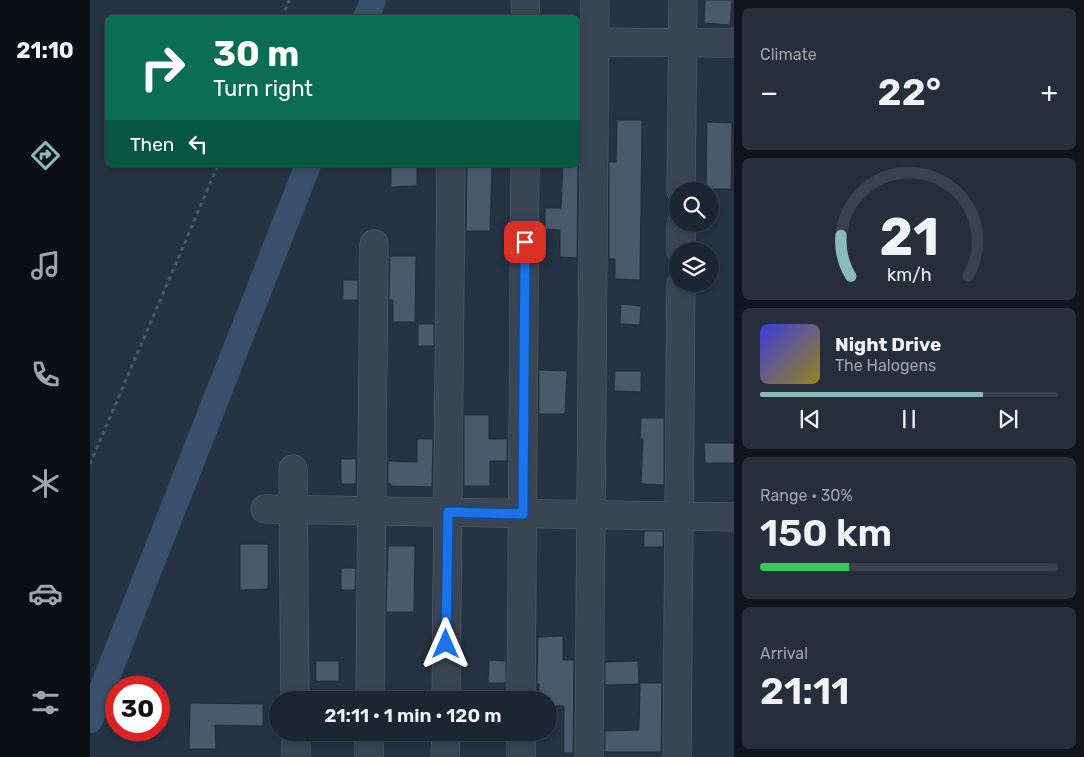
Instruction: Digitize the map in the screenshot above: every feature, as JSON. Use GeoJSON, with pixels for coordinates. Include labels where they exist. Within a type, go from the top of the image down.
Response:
{"type":"FeatureCollection","features":[{"type":"Feature","properties":{"kind":"street"},"geometry":{"type":"LineString","coordinates":[[525,0],[526,15]]}},
{"type":"Feature","properties":{"kind":"street"},"geometry":{"type":"LineString","coordinates":[[589,757],[591,515],[586,42],[595,0]]}},
{"type":"Feature","properties":{"kind":"street"},"geometry":{"type":"LineString","coordinates":[[681,182],[683,0]]}},
{"type":"Feature","properties":{"kind":"street"},"geometry":{"type":"LineString","coordinates":[[586,42],[734,43]]}},
{"type":"Feature","properties":{"kind":"street"},"geometry":{"type":"LineString","coordinates":[[446,691],[451,167]]}},
{"type":"Feature","properties":{"kind":"street"},"geometry":{"type":"LineString","coordinates":[[522,691],[525,167]]}},
{"type":"Feature","properties":{"kind":"street"},"geometry":{"type":"LineString","coordinates":[[370,691],[374,244]]}},
{"type":"Feature","properties":{"kind":"street"},"geometry":{"type":"LineString","coordinates":[[677,757],[680,292]]}},
{"type":"Feature","properties":{"kind":"street"},"geometry":{"type":"LineString","coordinates":[[293,469],[295,691]]}},
{"type":"Feature","properties":{"kind":"street"},"geometry":{"type":"LineString","coordinates":[[265,509],[734,517]]}},
{"type":"Feature","properties":{"kind":"street"},"geometry":{"type":"LineString","coordinates":[[296,741],[296,757]]}},
{"type":"Feature","properties":{"kind":"street"},"geometry":{"type":"LineString","coordinates":[[369,741],[369,757]]}},
{"type":"Feature","properties":{"kind":"street"},"geometry":{"type":"LineString","coordinates":[[446,741],[446,757]]}},
{"type":"Feature","properties":{"kind":"street"},"geometry":{"type":"LineString","coordinates":[[521,741],[521,757]]}},
{"type":"Feature","properties":{"kind":"path"},"geometry":{"type":"LineString","coordinates":[[283,15],[289,0]]}},
{"type":"Feature","properties":{"kind":"path"},"geometry":{"type":"LineString","coordinates":[[90,464],[217,167]]}},
{"type":"Feature","properties":{"kind":"building"},"geometry":{"type":"Polygon","coordinates":[[[705,0],[732,0],[730,25],[704,23],[705,0]]]}},
{"type":"Feature","properties":{"kind":"building"},"geometry":{"type":"Polygon","coordinates":[[[617,120],[642,120],[640,280],[615,279],[615,259],[609,259],[609,162],[616,162],[617,120]]]}},
{"type":"Feature","properties":{"kind":"building"},"geometry":{"type":"Polygon","coordinates":[[[707,122],[732,123],[731,189],[719,189],[719,182],[706,182],[707,122]]]}},
{"type":"Feature","properties":{"kind":"building"},"geometry":{"type":"Polygon","coordinates":[[[391,167],[417,167],[417,186],[391,187],[391,167]]]}},
{"type":"Feature","properties":{"kind":"building"},"geometry":{"type":"Polygon","coordinates":[[[467,167],[492,167],[490,231],[466,231],[467,167]]]}},
{"type":"Feature","properties":{"kind":"building"},"geometry":{"type":"Polygon","coordinates":[[[563,167],[578,167],[577,258],[560,257],[560,230],[545,229],[545,208],[561,208],[563,167]]]}},
{"type":"Feature","properties":{"kind":"building"},"geometry":{"type":"Polygon","coordinates":[[[390,256],[416,256],[415,322],[393,322],[393,300],[389,300],[390,256]]]}},
{"type":"Feature","properties":{"kind":"building"},"geometry":{"type":"Polygon","coordinates":[[[343,280],[358,280],[358,300],[343,300],[343,280]]]}},
{"type":"Feature","properties":{"kind":"building"},"geometry":{"type":"Polygon","coordinates":[[[621,304],[641,306],[640,325],[620,324],[621,304]]]}},
{"type":"Feature","properties":{"kind":"building"},"geometry":{"type":"Polygon","coordinates":[[[418,324],[434,324],[434,346],[418,346],[418,324]]]}},
{"type":"Feature","properties":{"kind":"building"},"geometry":{"type":"Polygon","coordinates":[[[539,370],[567,371],[565,414],[539,414],[539,370]]]}},
{"type":"Feature","properties":{"kind":"building"},"geometry":{"type":"Polygon","coordinates":[[[615,371],[641,371],[641,392],[614,391],[615,371]]]}},
{"type":"Feature","properties":{"kind":"building"},"geometry":{"type":"Polygon","coordinates":[[[464,415],[489,415],[489,439],[507,439],[507,461],[490,461],[490,486],[464,486],[464,415]]]}},
{"type":"Feature","properties":{"kind":"building"},"geometry":{"type":"Polygon","coordinates":[[[641,418],[664,418],[664,485],[641,484],[643,439],[640,439],[641,418]]]}},
{"type":"Feature","properties":{"kind":"building"},"geometry":{"type":"Polygon","coordinates":[[[417,439],[433,439],[432,487],[391,486],[391,484],[388,484],[388,461],[417,462],[417,439]]]}},
{"type":"Feature","properties":{"kind":"building"},"geometry":{"type":"Polygon","coordinates":[[[704,443],[734,443],[734,463],[705,463],[704,443]]]}},
{"type":"Feature","properties":{"kind":"building"},"geometry":{"type":"Polygon","coordinates":[[[341,459],[356,459],[356,484],[341,484],[341,459]]]}},
{"type":"Feature","properties":{"kind":"building"},"geometry":{"type":"Polygon","coordinates":[[[644,531],[663,531],[663,547],[644,547],[644,531]]]}},
{"type":"Feature","properties":{"kind":"building"},"geometry":{"type":"Polygon","coordinates":[[[240,544],[268,544],[268,589],[240,590],[240,544]]]}},
{"type":"Feature","properties":{"kind":"building"},"geometry":{"type":"Polygon","coordinates":[[[388,546],[415,546],[414,612],[386,612],[388,546]]]}},
{"type":"Feature","properties":{"kind":"building"},"geometry":{"type":"Polygon","coordinates":[[[341,568],[356,568],[355,590],[341,590],[341,568]]]}},
{"type":"Feature","properties":{"kind":"building"},"geometry":{"type":"Polygon","coordinates":[[[563,636],[563,660],[574,660],[573,753],[564,753],[564,706],[557,706],[557,691],[539,691],[539,684],[537,684],[538,637],[563,636]]]}},
{"type":"Feature","properties":{"kind":"building"},"geometry":{"type":"Polygon","coordinates":[[[489,660],[506,661],[506,683],[488,683],[489,660]]]}},
{"type":"Feature","properties":{"kind":"building"},"geometry":{"type":"Polygon","coordinates":[[[316,661],[339,661],[339,681],[316,681],[316,661]]]}},
{"type":"Feature","properties":{"kind":"building"},"geometry":{"type":"Polygon","coordinates":[[[638,661],[639,684],[605,685],[605,662],[638,661]]]}},
{"type":"Feature","properties":{"kind":"building"},"geometry":{"type":"Polygon","coordinates":[[[640,683],[662,683],[661,752],[605,752],[605,731],[639,730],[640,683]]]}},
{"type":"Feature","properties":{"kind":"building"},"geometry":{"type":"Polygon","coordinates":[[[190,703],[263,704],[263,726],[215,725],[216,749],[189,749],[190,703]]]}},
{"type":"Feature","properties":{"kind":"waterway"},"geometry":{"type":"LineString","coordinates":[[367,15],[373,0]]}},
{"type":"Feature","properties":{"kind":"waterway"},"geometry":{"type":"LineString","coordinates":[[90,720],[307,167]]}},
{"type":"Feature","properties":{"kind":"route"},"geometry":{"type":"LineString","coordinates":[[446,644],[448,512],[523,514],[525,242]]}}]}
